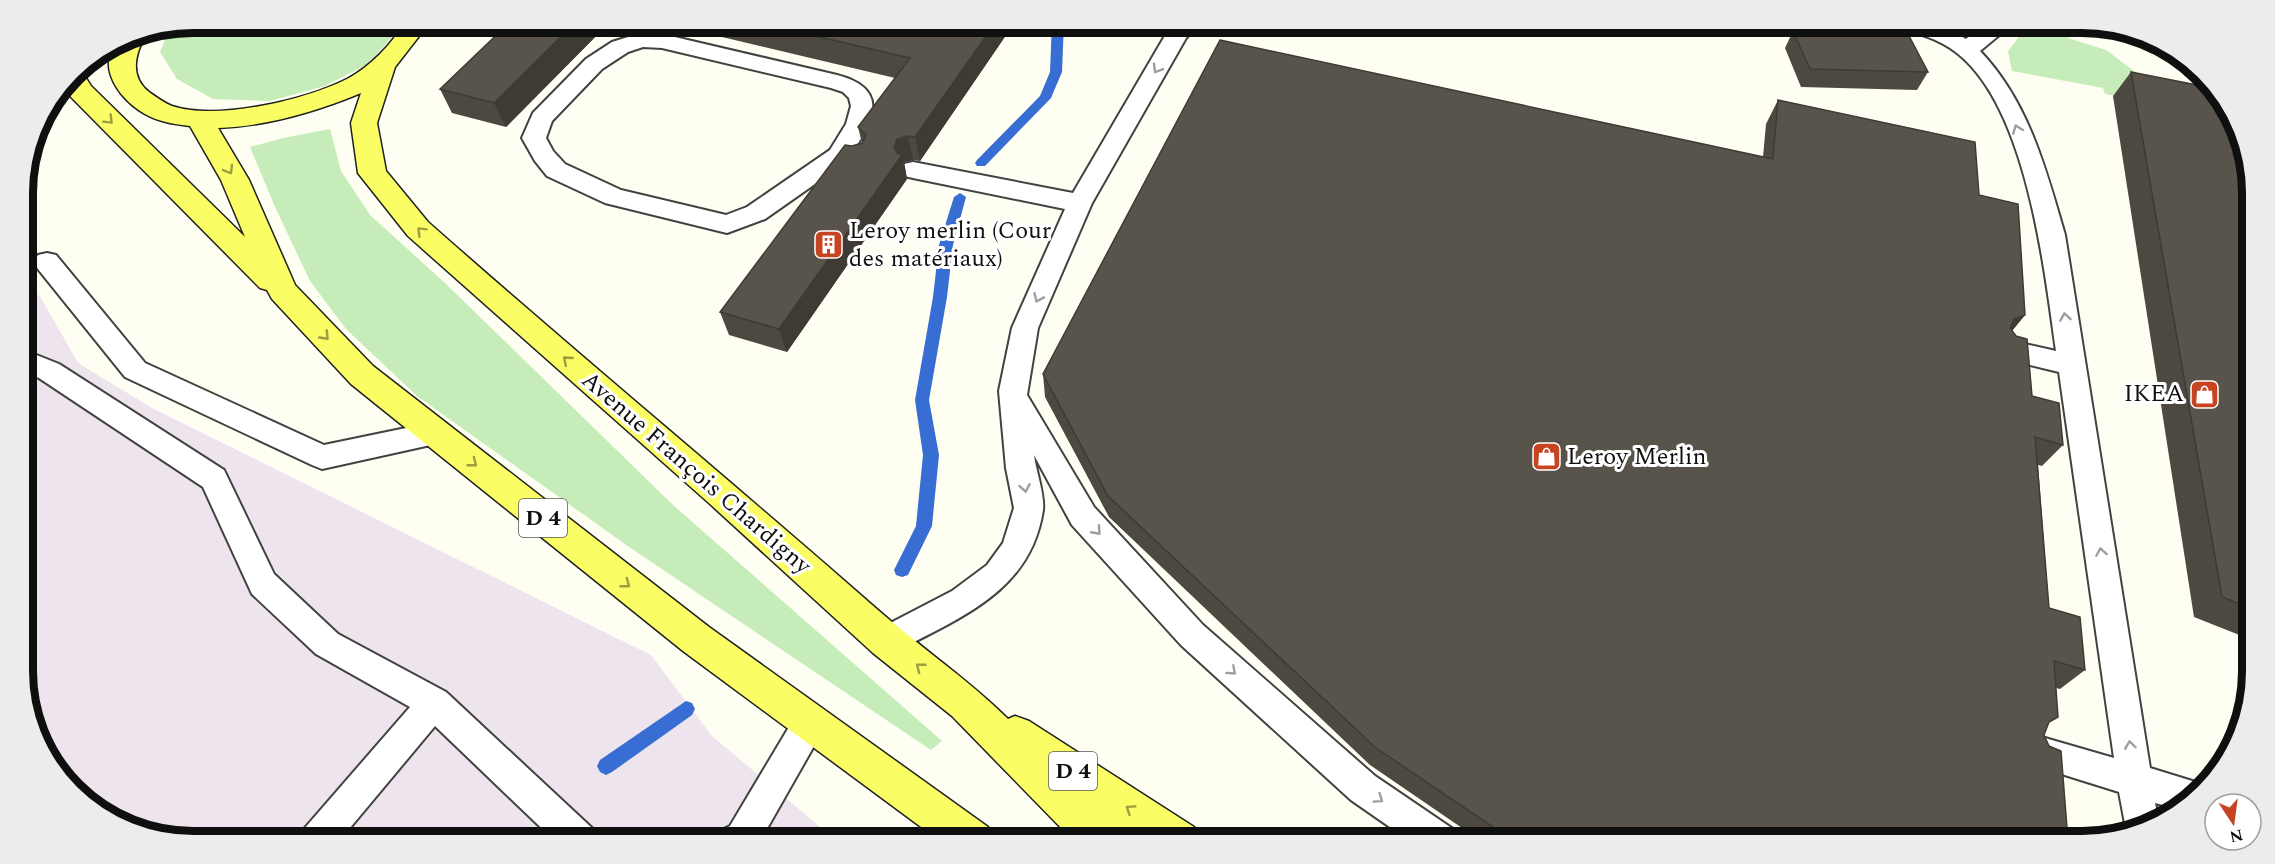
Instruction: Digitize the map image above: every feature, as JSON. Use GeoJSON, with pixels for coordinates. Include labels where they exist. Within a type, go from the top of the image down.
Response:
{"type":"FeatureCollection","features":[{"type":"Feature","properties":{"kind":"main road"},"geometry":{"type":"LineString","coordinates":[[125,48],[121,73],[129,89],[148,105],[169,115],[199,119],[255,116],[310,102],[358,84],[384,63],[410,33]]}},
{"type":"Feature","properties":{"kind":"main road","name":"Avenue François Chardigny"},"geometry":{"type":"LineString","coordinates":[[384,63],[364,123],[372,173],[418,229],[731,502],[886,641],[966,703],[1081,820],[1097,831]]}},
{"type":"Feature","properties":{"kind":"main road"},"geometry":{"type":"LineString","coordinates":[[76,84],[80,91],[283,291]]}},
{"type":"Feature","properties":{"kind":"main road","name":"D 4"},"geometry":{"type":"LineString","coordinates":[[199,119],[234,180],[283,291],[362,375],[696,639],[959,831]]}},
{"type":"Feature","properties":{"kind":"main road","name":"D 4"},"geometry":{"type":"LineString","coordinates":[[966,703],[1164,831]]}},
{"type":"Feature","properties":{"kind":"lane"},"geometry":{"type":"LineString","coordinates":[[886,641],[963,601],[998,574],[1017,549],[1029,508],[1013,391],[1025,328],[1080,203],[1178,33]]}},
{"type":"Feature","properties":{"kind":"lane"},"geometry":{"type":"LineString","coordinates":[[1943,33],[1967,50],[1989,72],[2005,98],[2034,173],[2052,235],[2141,820]]}},
{"type":"Feature","properties":{"kind":"lane"},"geometry":{"type":"LineString","coordinates":[[1967,50],[1987,33]]}},
{"type":"Feature","properties":{"kind":"lane"},"geometry":{"type":"LineString","coordinates":[[641,40],[662,41],[837,82],[855,90],[861,103],[860,122],[848,158],[756,213],[726,224],[614,197],[556,170],[543,155],[534,138],[541,118],[594,64],[620,46],[641,40]]}},
{"type":"Feature","properties":{"kind":"lane"},"geometry":{"type":"LineString","coordinates":[[913,171],[1080,203]]}},
{"type":"Feature","properties":{"kind":"lane"},"geometry":{"type":"LineString","coordinates":[[47,262],[135,370],[322,457],[435,433]]}},
{"type":"Feature","properties":{"kind":"lane"},"geometry":{"type":"LineString","coordinates":[[2007,350],[2072,365]]}},
{"type":"Feature","properties":{"kind":"lane"},"geometry":{"type":"LineString","coordinates":[[33,364],[49,371],[214,479],[263,584],[327,644],[434,703],[568,831]]}},
{"type":"Feature","properties":{"kind":"lane"},"geometry":{"type":"LineString","coordinates":[[1013,391],[1083,516],[1192,635],[1363,788],[1425,831]]}},
{"type":"Feature","properties":{"kind":"lane"},"geometry":{"type":"LineString","coordinates":[[326,831],[434,703]]}},
{"type":"Feature","properties":{"kind":"lane"},"geometry":{"type":"LineString","coordinates":[[747,831],[810,723]]}},
{"type":"Feature","properties":{"kind":"lane"},"geometry":{"type":"LineString","coordinates":[[2038,752],[2184,795]]}},
{"type":"Feature","properties":{"kind":"shaded area"},"geometry":{"type":"Polygon","coordinates":[[[33,293],[40,296],[78,363],[152,408],[651,655],[712,736],[825,831],[193,831],[172,830],[141,823],[104,804],[73,777],[60,760],[41,723],[34,692],[33,293]]]}},
{"type":"Feature","properties":{"kind":"green space"},"geometry":{"type":"Polygon","coordinates":[[[182,33],[396,33],[368,64],[325,86],[270,101],[213,99],[177,79],[160,52],[167,35],[182,33]]]}},
{"type":"Feature","properties":{"kind":"green space"},"geometry":{"type":"Polygon","coordinates":[[[2024,33],[2067,33],[2068,38],[2106,50],[2138,74],[2152,102],[2105,94],[2103,88],[2012,71],[2008,51],[2024,33]]]}},
{"type":"Feature","properties":{"kind":"green space"},"geometry":{"type":"Polygon","coordinates":[[[330,129],[341,171],[370,215],[445,283],[673,505],[942,741],[931,750],[632,549],[417,396],[346,329],[310,281],[250,147],[330,129]]]}},
{"type":"Feature","properties":{"kind":"building"},"geometry":{"type":"Polygon","coordinates":[[[499,33],[565,33],[494,103],[440,89],[499,33]]]}},
{"type":"Feature","properties":{"kind":"building"},"geometry":{"type":"Polygon","coordinates":[[[802,33],[988,33],[915,137],[897,139],[894,147],[897,153],[902,155],[779,329],[720,312],[845,145],[852,146],[862,143],[866,135],[858,127],[910,58],[802,33]]]}},
{"type":"Feature","properties":{"kind":"building"},"geometry":{"type":"Polygon","coordinates":[[[1794,33],[1908,34],[1928,72],[1810,69],[1794,33]]]}},
{"type":"Feature","properties":{"kind":"building","name":"Leroy Merlin"},"geometry":{"type":"Polygon","coordinates":[[[1220,40],[1773,159],[1778,100],[1975,142],[1979,195],[2018,204],[2025,315],[2014,319],[2010,328],[2016,336],[2027,339],[2032,396],[2059,403],[2063,445],[2035,437],[2049,608],[2080,617],[2085,670],[2054,661],[2058,717],[2049,722],[2044,735],[2049,746],[2061,751],[2067,831],[1499,831],[1376,748],[1108,496],[1043,374],[1220,40]]]}},
{"type":"Feature","properties":{"kind":"building","name":"IKEA"},"geometry":{"type":"Polygon","coordinates":[[[2131,72],[2200,86],[2221,113],[2230,132],[2241,172],[2242,605],[2222,597],[2131,72]]]}},
{"type":"Feature","properties":{"kind":"waterway"},"geometry":{"type":"LineString","coordinates":[[981,163],[1045,98],[1056,72],[1058,33]]}},
{"type":"Feature","properties":{"kind":"waterway"},"geometry":{"type":"LineString","coordinates":[[902,570],[924,526],[931,455],[922,400],[940,297],[946,245],[960,197]]}},
{"type":"Feature","properties":{"kind":"waterway"},"geometry":{"type":"LineString","coordinates":[[606,766],[686,709]]}},
{"type":"Feature","properties":{"kind":"place","name":"Leroy merlin (Cour des matériaux)"},"geometry":{"type":"Point","coordinates":[828,245]}},
{"type":"Feature","properties":{"kind":"place","name":"IKEA"},"geometry":{"type":"Point","coordinates":[2205,394]}},
{"type":"Feature","properties":{"kind":"place","name":"Leroy Merlin"},"geometry":{"type":"Point","coordinates":[1546,457]}}]}
